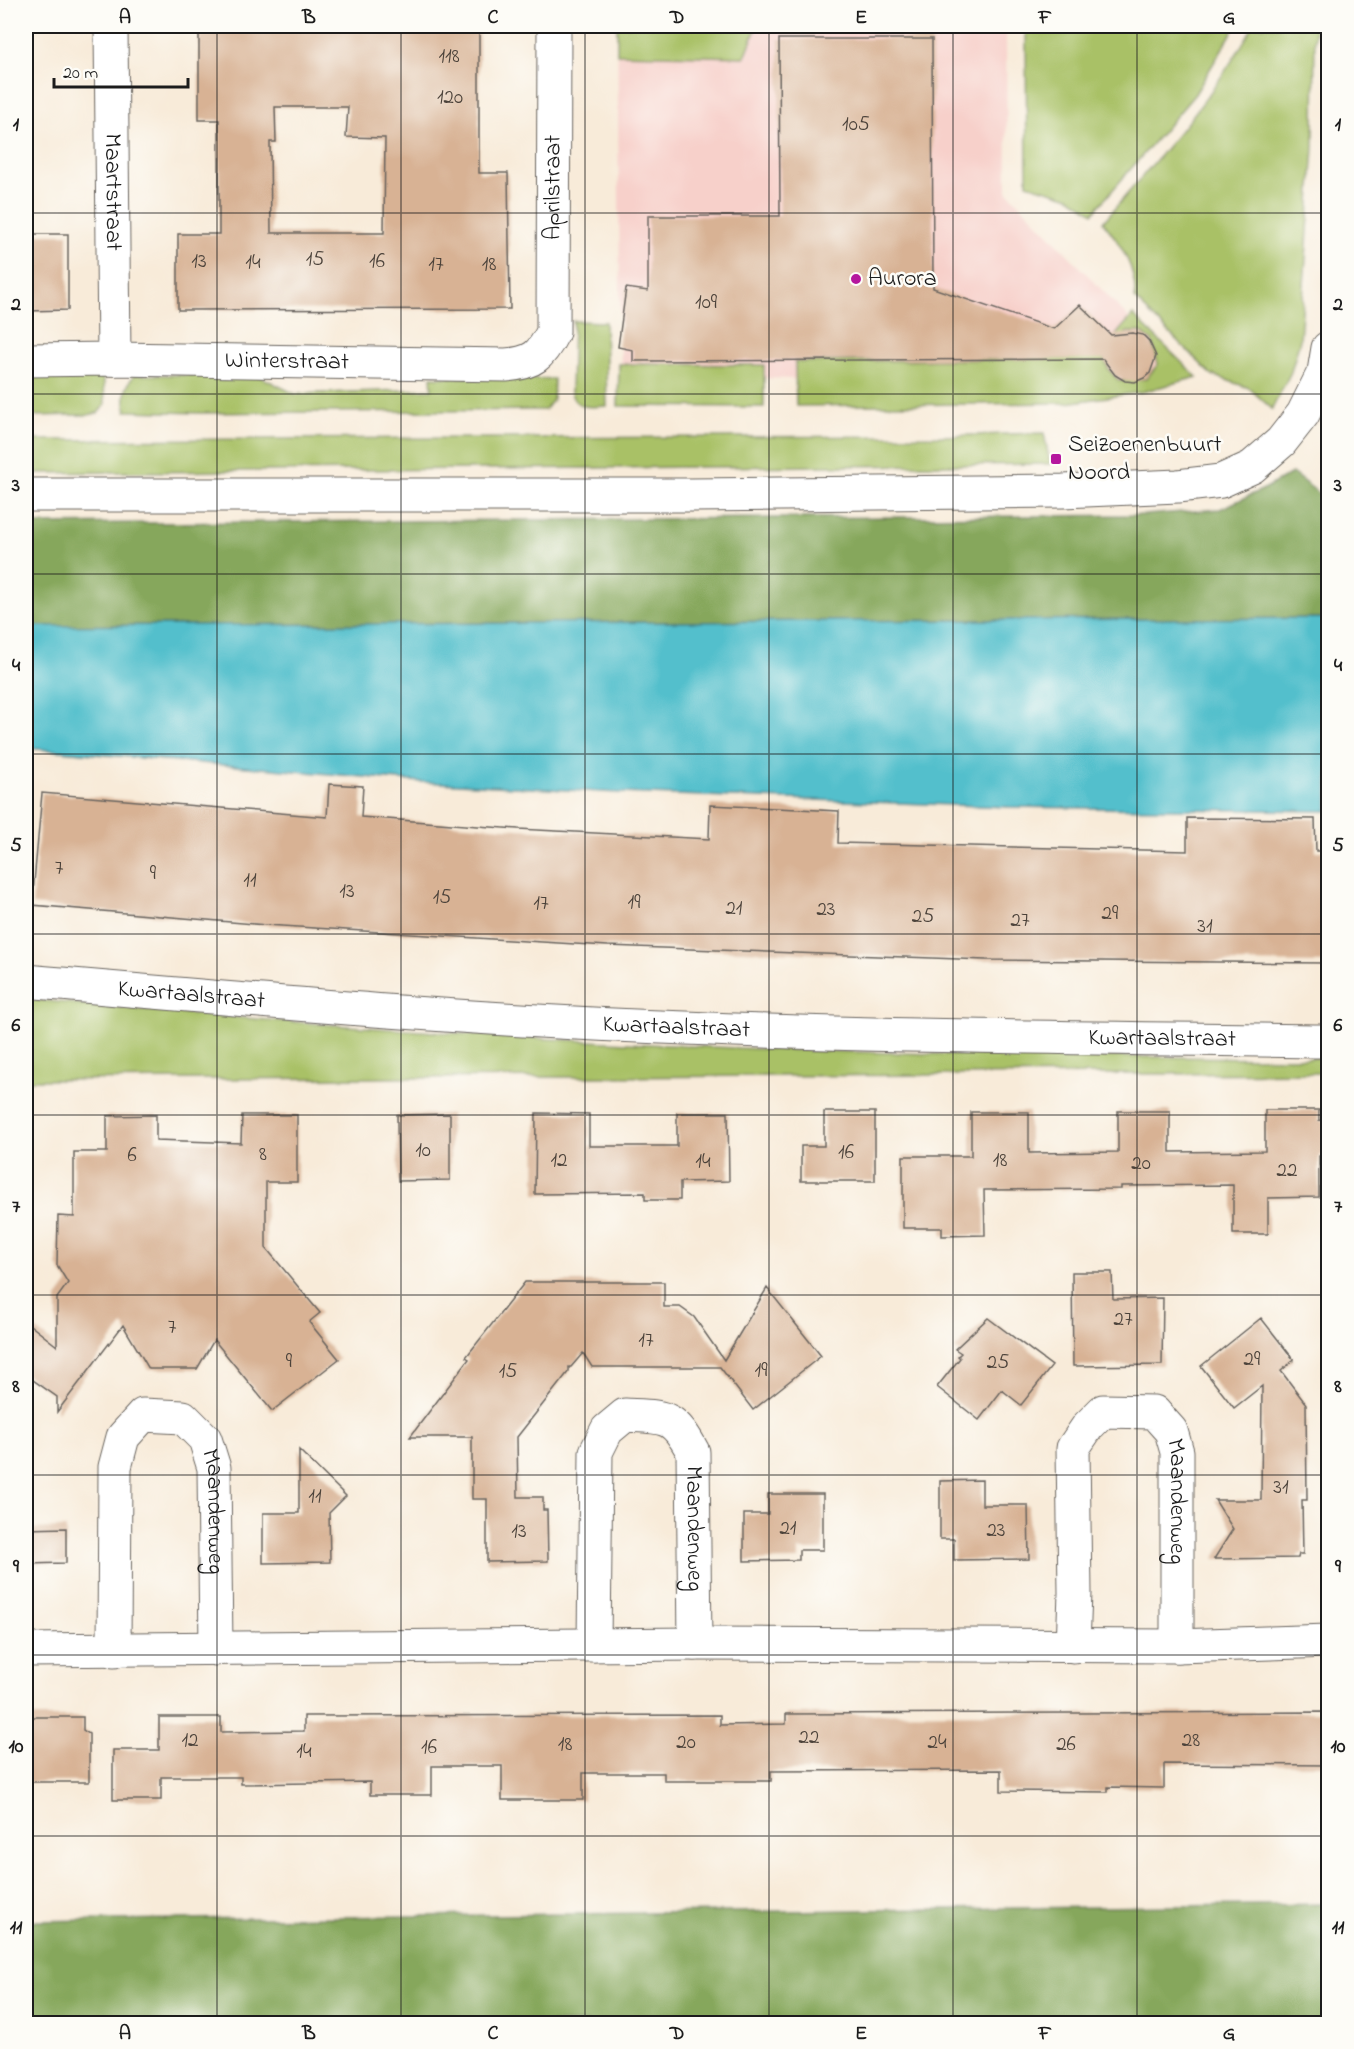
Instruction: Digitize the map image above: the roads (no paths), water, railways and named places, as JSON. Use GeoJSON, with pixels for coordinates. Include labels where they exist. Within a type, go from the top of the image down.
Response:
{"type":"FeatureCollection","features":[{"type":"Feature","properties":{"kind":"street","name":"Maartstraat"},"geometry":{"type":"LineString","coordinates":[[111,26],[114,359]]}},
{"type":"Feature","properties":{"kind":"street","name":"Aprilstraat"},"geometry":{"type":"LineString","coordinates":[[545,349],[553,332],[554,312],[554,26]]}},
{"type":"Feature","properties":{"kind":"street"},"geometry":{"type":"LineString","coordinates":[[26,495],[692,495],[1058,491],[1178,486],[1221,481],[1252,467],[1281,442],[1303,414],[1324,372],[1329,348]]}},
{"type":"Feature","properties":{"kind":"street","name":"Winterstraat"},"geometry":{"type":"LineString","coordinates":[[26,360],[506,364],[533,359],[545,349]]}},
{"type":"Feature","properties":{"kind":"street","name":"Kwartaalstraat"},"geometry":{"type":"LineString","coordinates":[[26,981],[367,1010],[684,1028],[938,1036],[1329,1041]]}},
{"type":"Feature","properties":{"kind":"street","name":"Maandenweg"},"geometry":{"type":"LineString","coordinates":[[1073,1646],[1075,1593],[1073,1448],[1088,1426],[1103,1411],[1154,1412],[1171,1431],[1178,1452],[1177,1646]]}},
{"type":"Feature","properties":{"kind":"street","name":"Maandenweg"},"geometry":{"type":"LineString","coordinates":[[114,1651],[114,1467],[123,1437],[143,1415],[183,1417],[205,1439],[214,1468],[216,1648]]}},
{"type":"Feature","properties":{"kind":"street","name":"Maandenweg"},"geometry":{"type":"LineString","coordinates":[[594,1645],[596,1452],[607,1430],[626,1415],[663,1417],[683,1432],[693,1452],[695,1644]]}},
{"type":"Feature","properties":{"kind":"street"},"geometry":{"type":"LineString","coordinates":[[26,1650],[695,1644],[1177,1646],[1329,1641]]}},
{"type":"Feature","properties":{"kind":"water"},"geometry":{"type":"Polygon","coordinates":[[[1328,618],[1328,811],[1009,807],[619,793],[422,782],[26,748],[26,626],[1328,618]]]}},
{"type":"Feature","properties":{"kind":"place","name":"Aurora"},"geometry":{"type":"Point","coordinates":[856,279]}},
{"type":"Feature","properties":{"kind":"place","name":"Seizoenenbuurt Noord"},"geometry":{"type":"Point","coordinates":[1056,459]}}]}
